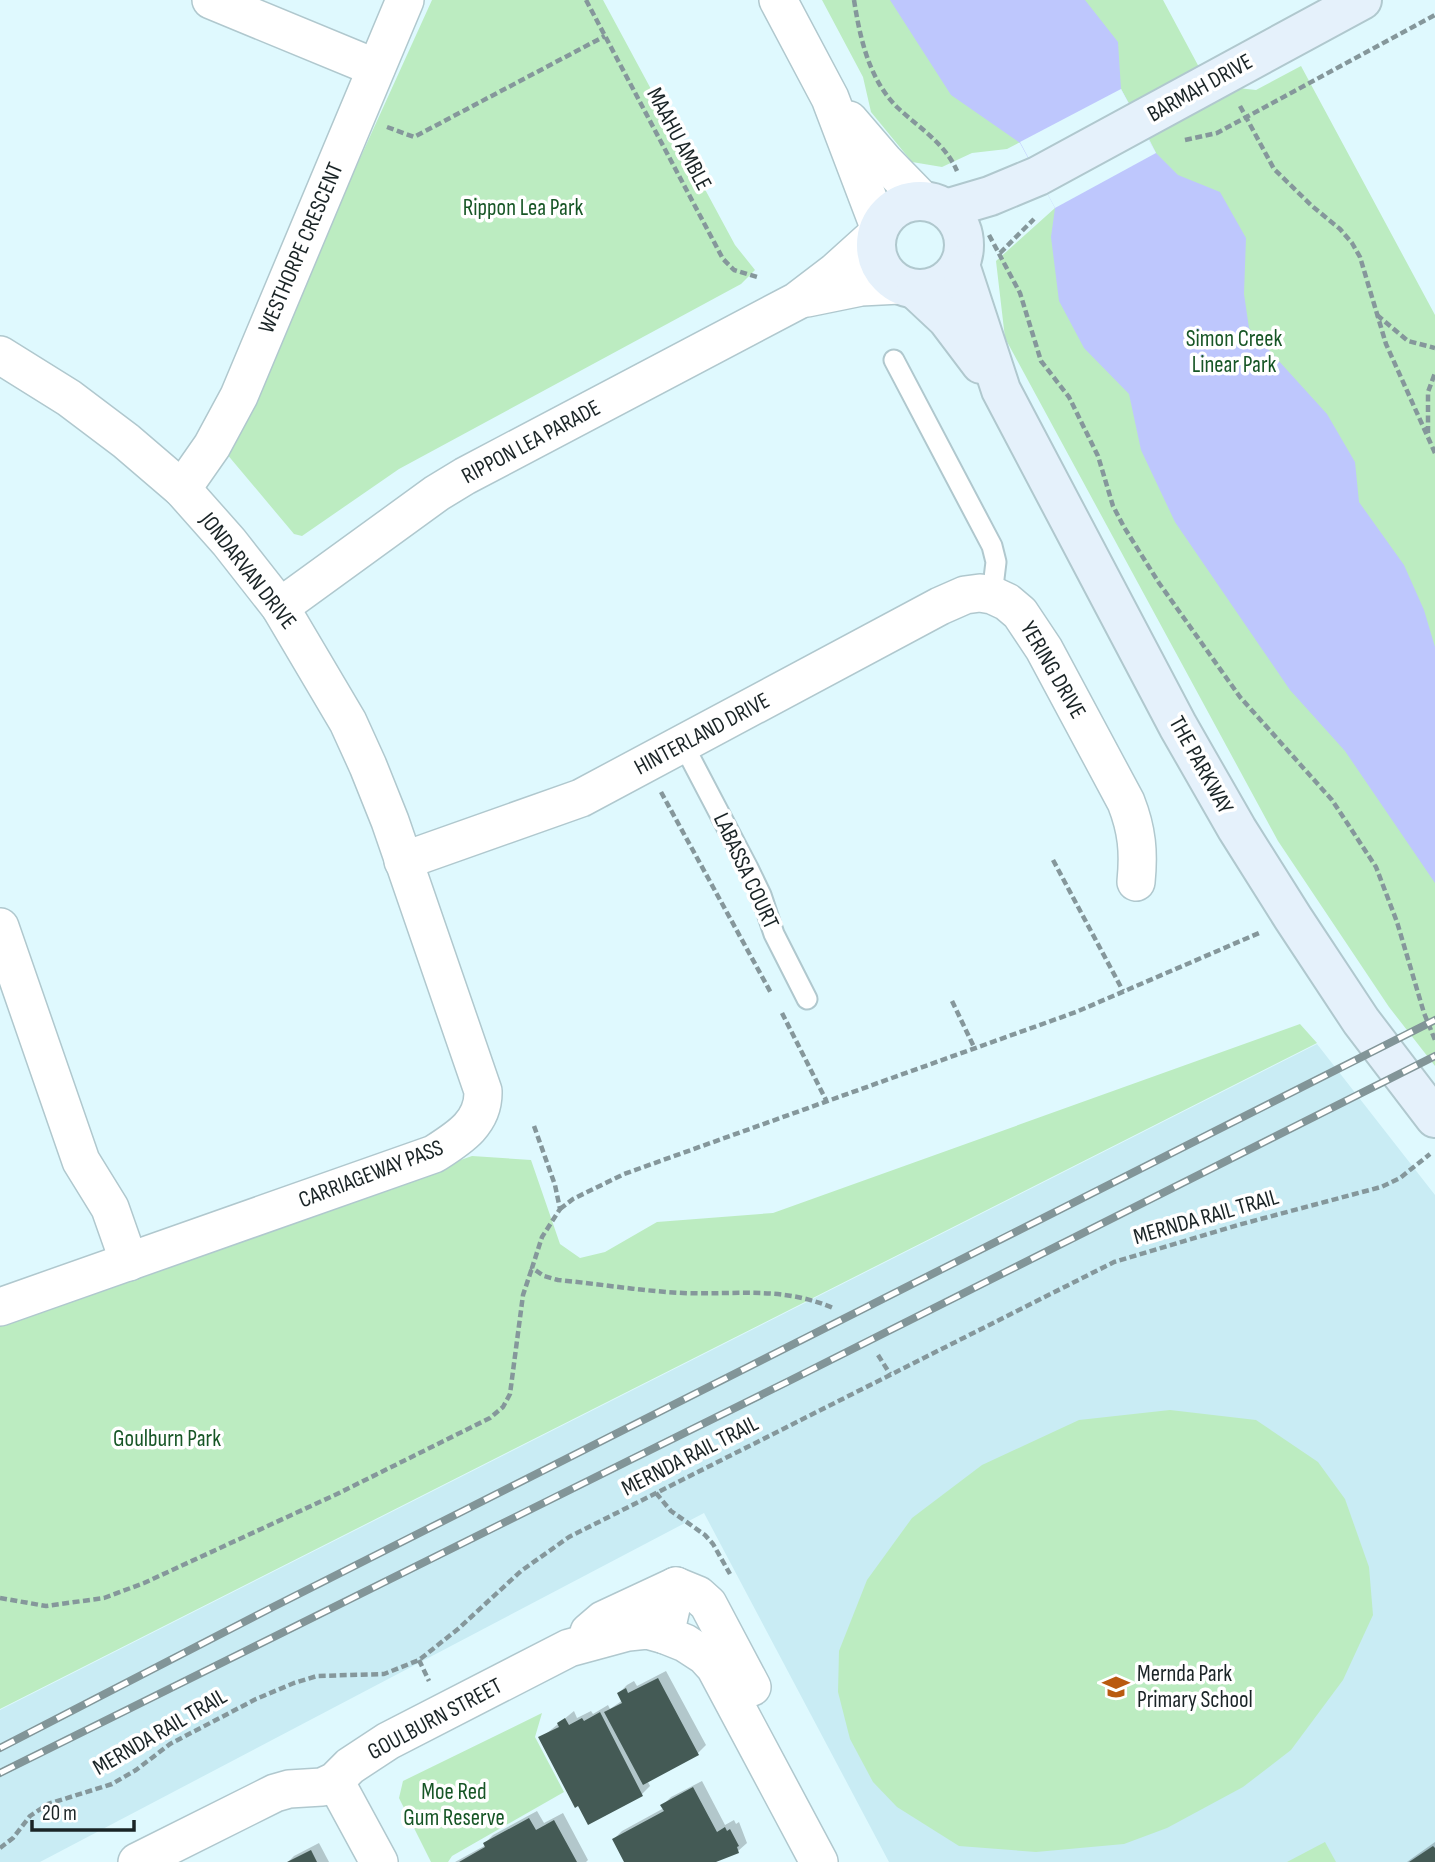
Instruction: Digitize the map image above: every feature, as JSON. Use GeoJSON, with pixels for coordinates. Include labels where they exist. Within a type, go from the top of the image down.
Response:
{"type":"FeatureCollection","features":[{"type":"Feature","properties":{"kind":"street"},"geometry":{"type":"LineString","coordinates":[[211,0],[376,68]]}},
{"type":"Feature","properties":{"kind":"street","name":"WESTHORPE CRESCENT"},"geometry":{"type":"LineString","coordinates":[[182,489],[212,446],[239,396],[405,0]]}},
{"type":"Feature","properties":{"kind":"street"},"geometry":{"type":"LineString","coordinates":[[778,0],[830,98],[878,231]]}},
{"type":"Feature","properties":{"kind":"street","name":"BARMAH DRIVE"},"geometry":{"type":"LineString","coordinates":[[965,220],[1040,192],[1139,122],[1362,0]]}},
{"type":"Feature","properties":{"kind":"street"},"geometry":{"type":"LineString","coordinates":[[830,98],[885,162],[965,220]]}},
{"type":"Feature","properties":{"kind":"street"},"geometry":{"type":"LineString","coordinates":[[909,202],[965,220],[956,219],[964,246],[961,262],[952,276],[942,284],[929,289],[908,288],[888,276],[879,264],[875,249],[878,231],[886,216],[897,207],[909,202]]}},
{"type":"Feature","properties":{"kind":"street","name":"RIPPON LEA PARADE"},"geometry":{"type":"LineString","coordinates":[[280,607],[456,482],[797,301],[835,272],[878,231]]}},
{"type":"Feature","properties":{"kind":"street","name":"THE PARKWAY"},"geometry":{"type":"LineString","coordinates":[[961,262],[1001,390]]}},
{"type":"Feature","properties":{"kind":"street","name":"RIPPON LEA PARADE"},"geometry":{"type":"LineString","coordinates":[[797,301],[861,287],[908,288]]}},
{"type":"Feature","properties":{"kind":"street","name":"THE PARKWAY"},"geometry":{"type":"LineString","coordinates":[[908,288],[947,319],[1001,390],[1178,726],[1237,829],[1362,1021],[1435,1118]]}},
{"type":"Feature","properties":{"kind":"street","name":"JONDARVAN DRIVE"},"geometry":{"type":"LineString","coordinates":[[0,355],[69,398],[126,441],[182,489],[229,542],[280,607],[348,722],[390,821],[403,861]]}},
{"type":"Feature","properties":{"kind":"street","name":"HINTERLAND DRIVE"},"geometry":{"type":"LineString","coordinates":[[403,861],[581,799],[940,606],[965,595],[992,595]]}},
{"type":"Feature","properties":{"kind":"street","name":"YERING DRIVE"},"geometry":{"type":"LineString","coordinates":[[992,595],[1020,612],[1033,632],[1126,802],[1136,826],[1139,854],[1136,882]]}},
{"type":"Feature","properties":{"kind":"street","name":"CARRIAGEWAY PASS"},"geometry":{"type":"LineString","coordinates":[[0,1307],[435,1154],[475,1122],[484,1104],[483,1091],[403,861]]}},
{"type":"Feature","properties":{"kind":"street"},"geometry":{"type":"LineString","coordinates":[[0,927],[81,1161],[87,1217],[116,1266]]}},
{"type":"Feature","properties":{"kind":"street"},"geometry":{"type":"LineString","coordinates":[[665,1634],[676,1586]]}},
{"type":"Feature","properties":{"kind":"street"},"geometry":{"type":"LineString","coordinates":[[569,1648],[603,1620],[676,1586],[698,1595],[708,1604],[844,1862]]}},
{"type":"Feature","properties":{"kind":"street","name":"GOULBURN STREET"},"geometry":{"type":"LineString","coordinates":[[136,1862],[275,1793],[289,1789],[322,1787],[335,1781],[350,1766],[388,1741],[569,1648],[628,1632],[647,1630],[665,1634],[705,1656],[715,1667],[819,1862]]}},
{"type":"Feature","properties":{"kind":"street"},"geometry":{"type":"LineString","coordinates":[[335,1781],[379,1862]]}},
{"type":"Feature","properties":{"kind":"lane"},"geometry":{"type":"LineString","coordinates":[[894,360],[992,546],[996,562],[992,595]]}},
{"type":"Feature","properties":{"kind":"lane","name":"LABASSA COURT"},"geometry":{"type":"LineString","coordinates":[[683,744],[748,868],[761,895],[774,934],[807,999]]}},
{"type":"Feature","properties":{"kind":"path","name":"MAAHU AMBLE"},"geometry":{"type":"LineString","coordinates":[[586,0],[723,259],[734,270],[757,277]]}},
{"type":"Feature","properties":{"kind":"path"},"geometry":{"type":"LineString","coordinates":[[854,0],[861,42],[870,66],[895,106],[936,141],[950,157],[965,220],[1020,293],[1041,361],[1069,397],[1098,456],[1113,506],[1124,527],[1158,583],[1240,697],[1332,800],[1376,867],[1398,922],[1424,1013],[1435,1040]]}},
{"type":"Feature","properties":{"kind":"path"},"geometry":{"type":"LineString","coordinates":[[1179,141],[1217,133],[1435,15]]}},
{"type":"Feature","properties":{"kind":"path"},"geometry":{"type":"LineString","coordinates":[[357,116],[414,137],[605,36]]}},
{"type":"Feature","properties":{"kind":"path"},"geometry":{"type":"LineString","coordinates":[[1224,75],[1274,169],[1352,243],[1360,257],[1386,344],[1435,453]]}},
{"type":"Feature","properties":{"kind":"path"},"geometry":{"type":"LineString","coordinates":[[965,220],[1040,192]]}},
{"type":"Feature","properties":{"kind":"path"},"geometry":{"type":"LineString","coordinates":[[1375,313],[1408,341],[1435,348]]}},
{"type":"Feature","properties":{"kind":"path"},"geometry":{"type":"LineString","coordinates":[[1428,438],[1428,392],[1435,373]]}},
{"type":"Feature","properties":{"kind":"path"},"geometry":{"type":"LineString","coordinates":[[646,764],[789,1027],[826,1101]]}},
{"type":"Feature","properties":{"kind":"path"},"geometry":{"type":"LineString","coordinates":[[1053,860],[1123,991]]}},
{"type":"Feature","properties":{"kind":"path"},"geometry":{"type":"LineString","coordinates":[[0,1598],[46,1606],[104,1598],[145,1583],[337,1494],[490,1418],[503,1407],[510,1394],[523,1295],[542,1237],[560,1209],[573,1199],[624,1174],[974,1046],[1076,1012],[1259,933]]}},
{"type":"Feature","properties":{"kind":"path"},"geometry":{"type":"LineString","coordinates":[[952,1001],[974,1046]]}},
{"type":"Feature","properties":{"kind":"path"},"geometry":{"type":"LineString","coordinates":[[534,1126],[555,1185],[560,1209]]}},
{"type":"Feature","properties":{"kind":"path","name":"MERNDA RAIL TRAIL"},"geometry":{"type":"LineString","coordinates":[[0,1848],[13,1838],[30,1816],[48,1804],[112,1784],[136,1770],[170,1744],[256,1699],[317,1676],[384,1674],[418,1660],[458,1629],[521,1571],[569,1537],[1114,1262],[1238,1225],[1381,1188],[1400,1178],[1435,1150]]}},
{"type":"Feature","properties":{"kind":"path"},"geometry":{"type":"LineString","coordinates":[[532,1268],[544,1276],[558,1280],[683,1293],[755,1292],[790,1295],[833,1308]]}},
{"type":"Feature","properties":{"kind":"path"},"geometry":{"type":"LineString","coordinates":[[878,1355],[890,1374]]}},
{"type":"Feature","properties":{"kind":"shaded area"},"geometry":{"type":"Polygon","coordinates":[[[1317,1044],[1435,1195],[1435,1862],[889,1862],[704,1513],[40,1862],[0,1862],[0,1710],[1317,1044]]]}},
{"type":"Feature","properties":{"kind":"green space","name":"Rippon Lea Park"},"geometry":{"type":"Polygon","coordinates":[[[432,0],[603,0],[735,245],[755,270],[741,284],[399,469],[302,536],[294,534],[226,453],[432,0]]]}},
{"type":"Feature","properties":{"kind":"green space"},"geometry":{"type":"Polygon","coordinates":[[[822,0],[1163,0],[1200,69],[1130,106],[1121,89],[1007,149],[972,153],[942,167],[912,162],[871,112],[863,77],[822,0]]]}},
{"type":"Feature","properties":{"kind":"green space","name":"Simon Creek Linear Park"},"geometry":{"type":"Polygon","coordinates":[[[1301,66],[1435,315],[1435,1066],[1389,1007],[1278,841],[1005,338],[996,261],[1055,208],[1156,153],[1148,137],[1238,88],[1256,90],[1301,66]]]}},
{"type":"Feature","properties":{"kind":"green space","name":"Goulburn Park"},"geometry":{"type":"Polygon","coordinates":[[[1300,1024],[1317,1043],[0,1709],[0,1322],[472,1156],[531,1160],[560,1244],[580,1258],[605,1252],[657,1222],[773,1213],[1300,1024]]]}},
{"type":"Feature","properties":{"kind":"green space"},"geometry":{"type":"Polygon","coordinates":[[[1170,1410],[1256,1420],[1318,1462],[1345,1499],[1369,1567],[1373,1615],[1343,1680],[1291,1750],[1243,1787],[1167,1828],[1124,1844],[1036,1852],[959,1846],[897,1807],[873,1782],[850,1739],[838,1692],[839,1651],[867,1580],[912,1518],[982,1465],[1079,1420],[1170,1410]]]}},
{"type":"Feature","properties":{"kind":"green space","name":"Moe Red Gum Reserve"},"geometry":{"type":"Polygon","coordinates":[[[542,1713],[535,1737],[564,1792],[452,1856],[448,1862],[431,1862],[399,1798],[403,1781],[542,1713]]]}},
{"type":"Feature","properties":{"kind":"green space"},"geometry":{"type":"Polygon","coordinates":[[[1325,1842],[1336,1862],[1287,1862],[1325,1842]]]}},
{"type":"Feature","properties":{"kind":"water"},"geometry":{"type":"Polygon","coordinates":[[[890,0],[1085,0],[1118,42],[1121,89],[1156,153],[1178,175],[1220,192],[1246,238],[1244,294],[1249,328],[1327,414],[1355,462],[1359,502],[1404,565],[1424,610],[1435,647],[1435,883],[1345,751],[1290,690],[1175,522],[1141,450],[1129,394],[1084,348],[1059,301],[1051,237],[1055,208],[1020,143],[951,95],[890,0]]]}},
{"type":"Feature","properties":{"kind":"pier"},"geometry":{"type":"Polygon","coordinates":[[[1121,89],[1156,153],[1055,208],[1020,142],[1121,89]]]}},
{"type":"Feature","properties":{"kind":"building"},"geometry":{"type":"Polygon","coordinates":[[[658,1678],[699,1755],[643,1785],[604,1712],[622,1703],[617,1693],[626,1688],[628,1693],[658,1678]]]}},
{"type":"Feature","properties":{"kind":"building"},"geometry":{"type":"Polygon","coordinates":[[[600,1712],[643,1796],[588,1825],[578,1806],[575,1808],[538,1737],[559,1727],[557,1723],[565,1718],[569,1725],[582,1718],[584,1721],[600,1712]]]}},
{"type":"Feature","properties":{"kind":"building"},"geometry":{"type":"Polygon","coordinates":[[[693,1787],[717,1832],[725,1827],[727,1831],[730,1829],[739,1846],[739,1853],[716,1862],[624,1862],[612,1839],[664,1811],[660,1805],[693,1787]]]}},
{"type":"Feature","properties":{"kind":"building"},"geometry":{"type":"Polygon","coordinates":[[[529,1818],[536,1830],[554,1820],[577,1862],[459,1862],[485,1847],[483,1843],[529,1818]]]}},
{"type":"Feature","properties":{"kind":"building"},"geometry":{"type":"Polygon","coordinates":[[[1433,1846],[1435,1862],[1409,1862],[1433,1846]]]}},
{"type":"Feature","properties":{"kind":"building"},"geometry":{"type":"Polygon","coordinates":[[[311,1850],[317,1862],[287,1862],[311,1850]]]}},
{"type":"Feature","properties":{"kind":"railway"},"geometry":{"type":"LineString","coordinates":[[0,1748],[273,1607],[1435,1020]]}},
{"type":"Feature","properties":{"kind":"railway"},"geometry":{"type":"LineString","coordinates":[[0,1773],[1435,1056]]}},
{"type":"Feature","properties":{"kind":"place","name":"Mernda Park Primary School"},"geometry":{"type":"Point","coordinates":[1116,1687]}}]}
